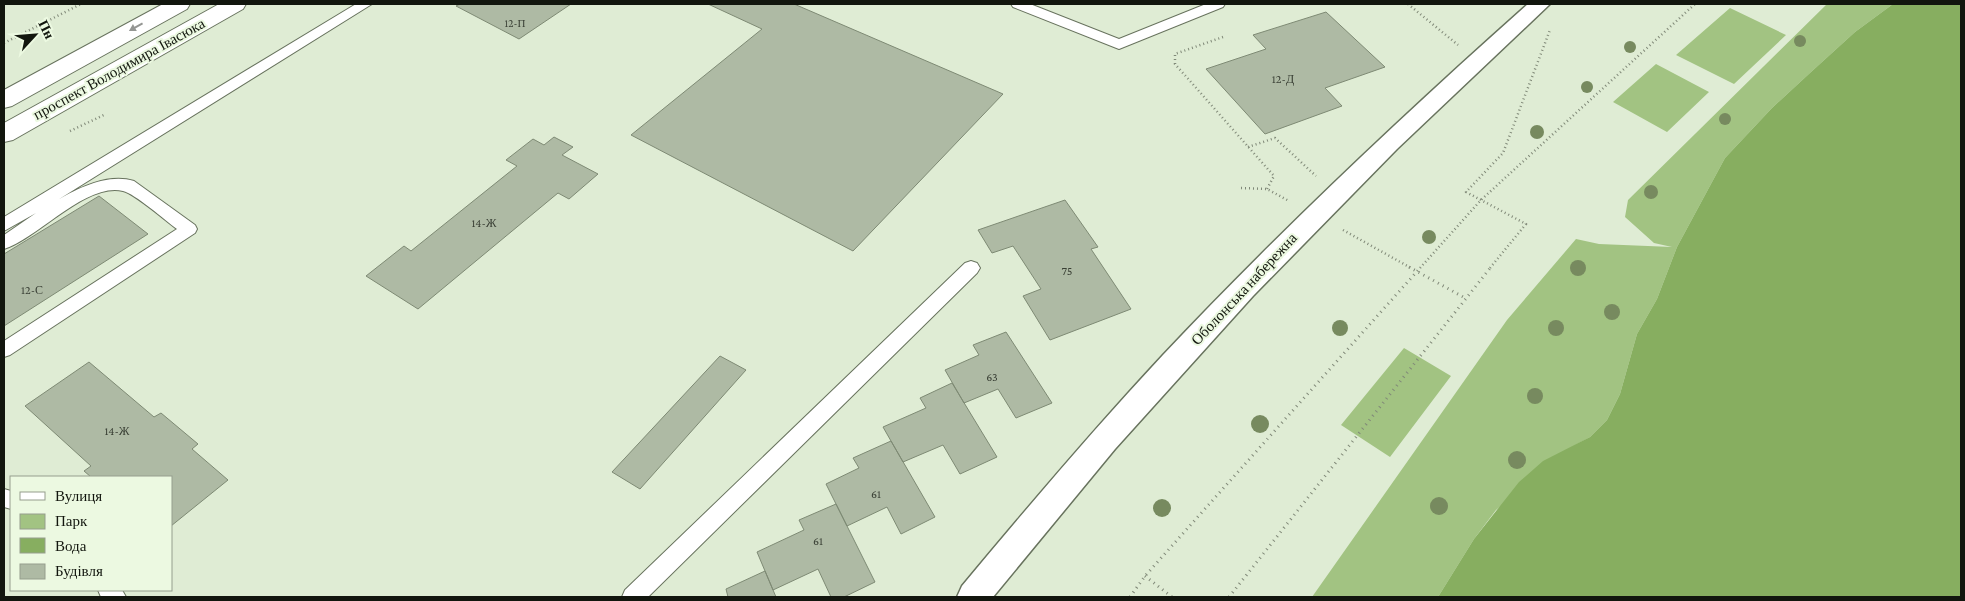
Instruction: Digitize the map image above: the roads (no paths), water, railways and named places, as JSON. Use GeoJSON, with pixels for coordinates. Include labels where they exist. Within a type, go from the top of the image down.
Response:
{"type":"FeatureCollection","features":[{"type":"Feature","properties":{"kind":"main road","name":"проспект Володимира Івасюка"},"geometry":{"type":"LineString","coordinates":[[4,100],[179,4]]}},
{"type":"Feature","properties":{"kind":"main road","name":"проспект Володимира Івасюка"},"geometry":{"type":"LineString","coordinates":[[4,134],[235,4]]}},
{"type":"Feature","properties":{"kind":"street","name":"Оболонська набережна"},"geometry":{"type":"LineString","coordinates":[[973,597],[1036,518],[1176,362],[1335,193],[1476,60],[1547,13]]}},
{"type":"Feature","properties":{"kind":"lane"},"geometry":{"type":"LineString","coordinates":[[4,225],[366,4]]}},
{"type":"Feature","properties":{"kind":"lane"},"geometry":{"type":"LineString","coordinates":[[1018,4],[1119,44],[1218,4]]}},
{"type":"Feature","properties":{"kind":"lane"},"geometry":{"type":"LineString","coordinates":[[4,243],[91,189],[118,183],[128,185],[190,230],[4,350]]}},
{"type":"Feature","properties":{"kind":"lane"},"geometry":{"type":"LineString","coordinates":[[633,597],[972,268]]}},
{"type":"Feature","properties":{"kind":"water"},"geometry":{"type":"Polygon","coordinates":[[[1893,4],[1961,4],[1961,597],[1438,597],[1474,539],[1519,482],[1543,461],[1590,437],[1607,420],[1620,394],[1637,334],[1657,299],[1677,247],[1725,158],[1772,108],[1811,72],[1855,32],[1893,4]]]}}]}
